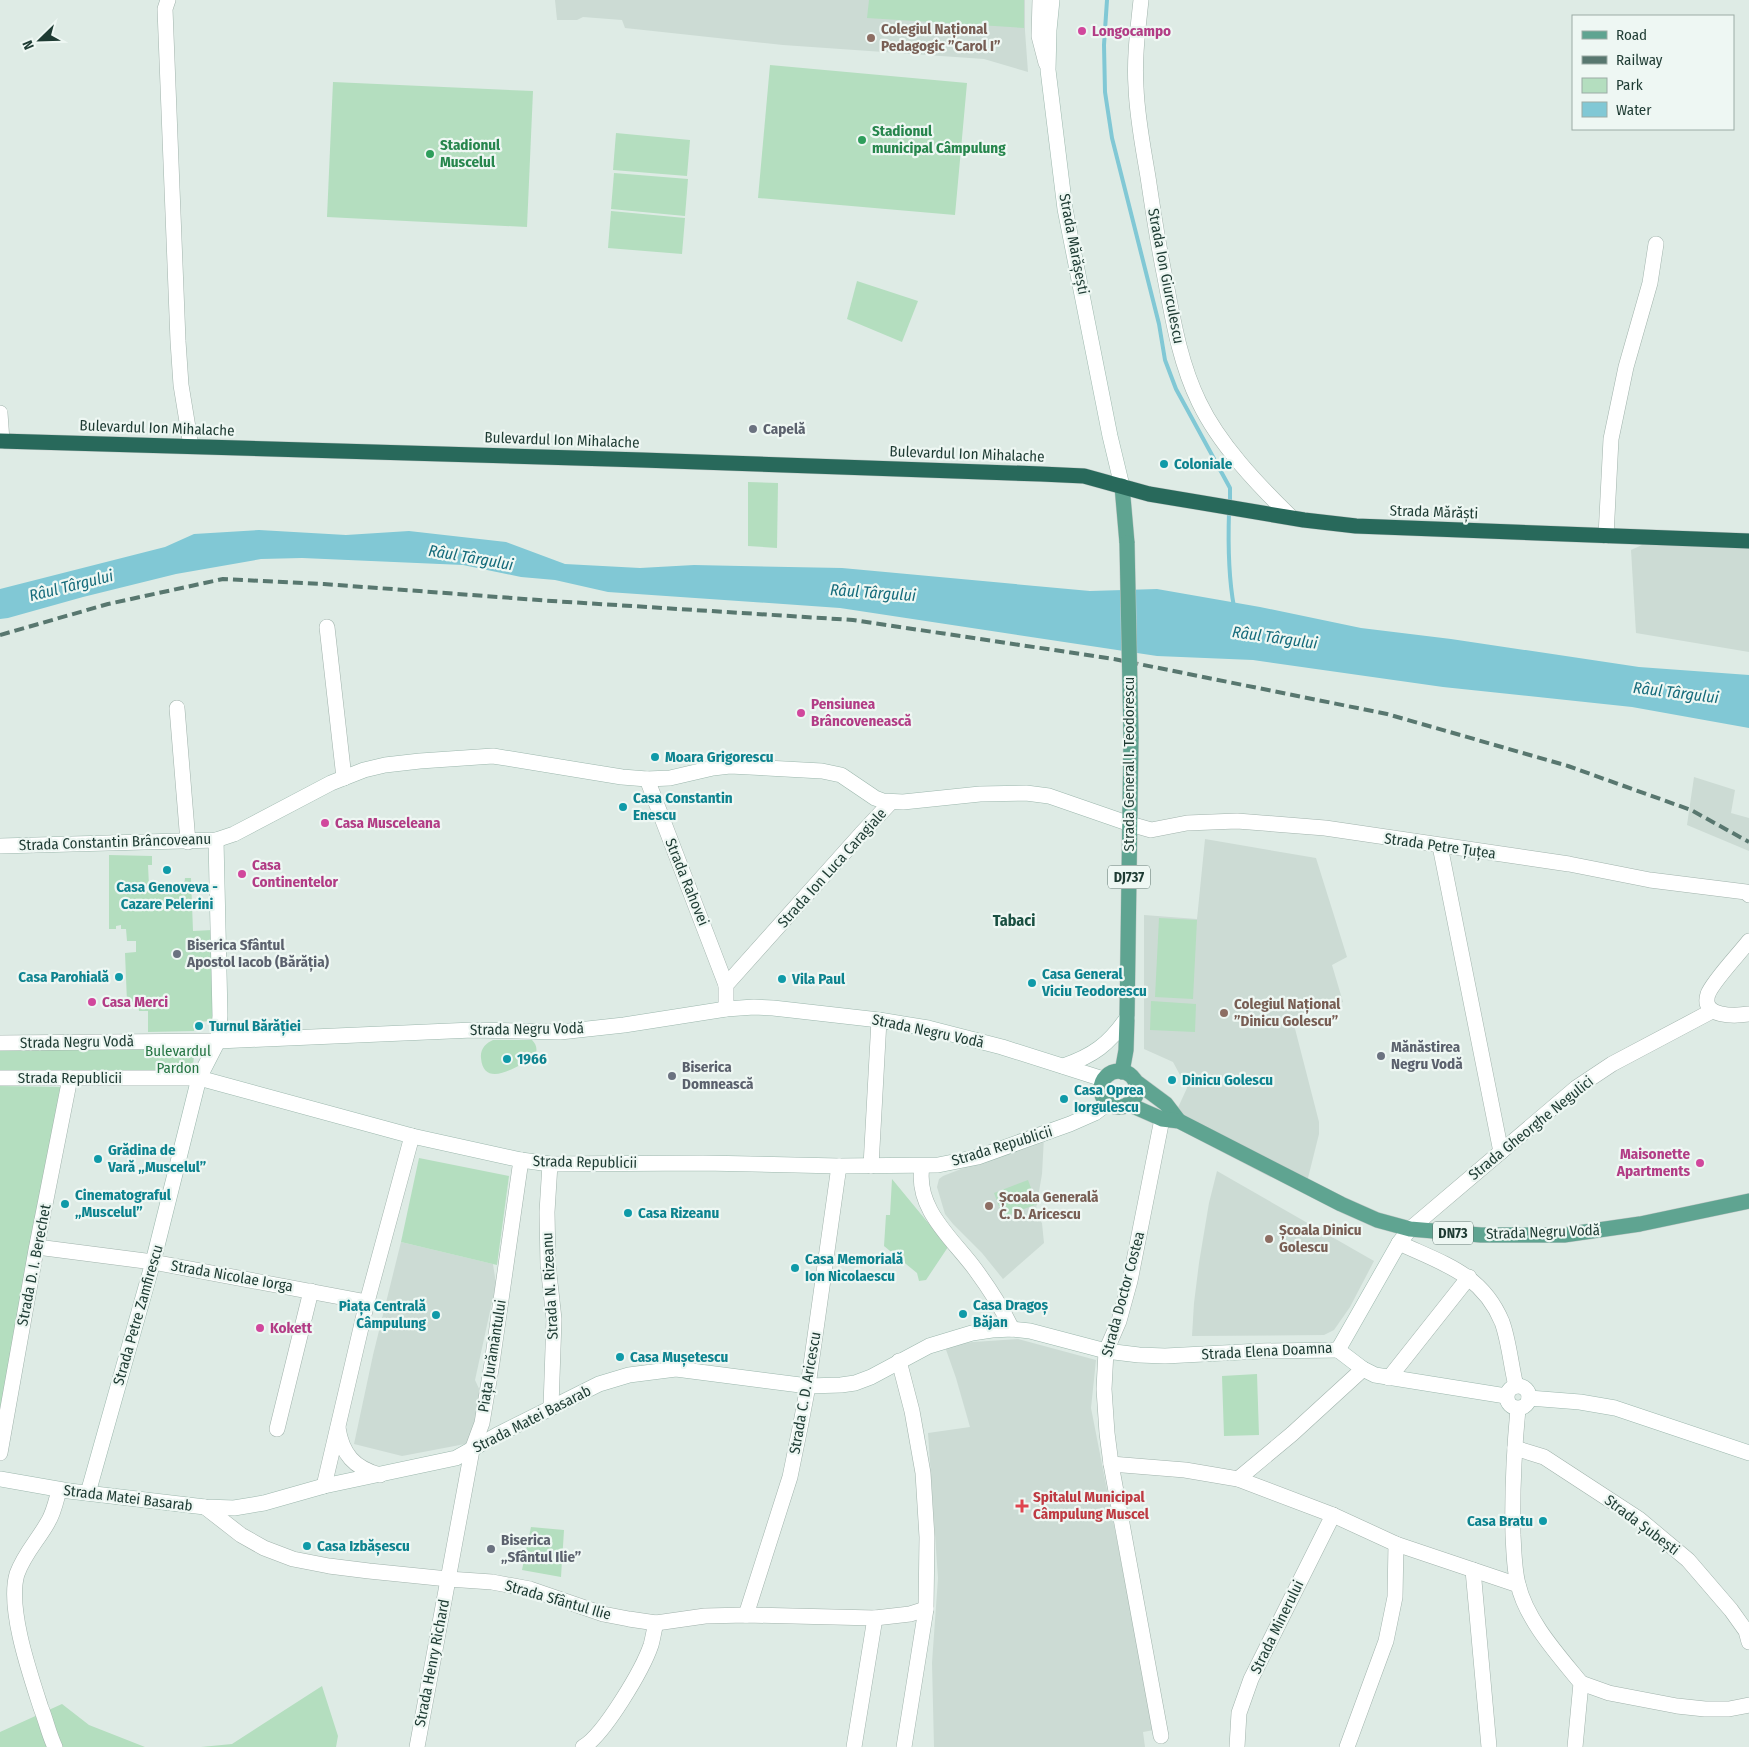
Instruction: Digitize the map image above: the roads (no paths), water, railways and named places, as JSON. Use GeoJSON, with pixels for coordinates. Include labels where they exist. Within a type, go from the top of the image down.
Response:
{"type":"FeatureCollection","features":[{"type":"Feature","properties":{"kind":"highway","name":"Bulevardul Ion Mihalache"},"geometry":{"type":"LineString","coordinates":[[1,441],[968,470],[1084,476],[1122,486]]}},
{"type":"Feature","properties":{"kind":"highway","name":"Strada Mărăști"},"geometry":{"type":"LineString","coordinates":[[1122,486],[1150,494],[1304,520],[1381,528],[1749,541]]}},
{"type":"Feature","properties":{"kind":"main road","name":"Strada General I. Teodorescu"},"geometry":{"type":"LineString","coordinates":[[1122,486],[1127,543],[1131,737],[1127,1018],[1126,1050],[1122,1072]]}},
{"type":"Feature","properties":{"kind":"main road"},"geometry":{"type":"LineString","coordinates":[[1108,1103],[1104,1100],[1101,1090],[1103,1079],[1110,1073],[1122,1072]]}},
{"type":"Feature","properties":{"kind":"main road","name":"DN73"},"geometry":{"type":"LineString","coordinates":[[1122,1072],[1132,1077],[1134,1081]]}},
{"type":"Feature","properties":{"kind":"main road"},"geometry":{"type":"LineString","coordinates":[[1128,1104],[1135,1097],[1134,1081]]}},
{"type":"Feature","properties":{"kind":"main road","name":"Strada Negru Vodă"},"geometry":{"type":"LineString","coordinates":[[1134,1081],[1166,1104],[1179,1121]]}},
{"type":"Feature","properties":{"kind":"main road","name":"DN73"},"geometry":{"type":"LineString","coordinates":[[1108,1103],[1118,1107],[1128,1104]]}},
{"type":"Feature","properties":{"kind":"main road","name":"Strada Negru Vodă"},"geometry":{"type":"LineString","coordinates":[[1128,1104],[1162,1118],[1179,1121],[1341,1204],[1378,1220],[1410,1229],[1481,1235],[1564,1235],[1640,1224],[1749,1201]]}},
{"type":"Feature","properties":{"kind":"street"},"geometry":{"type":"LineString","coordinates":[[168,0],[165,9],[178,341],[181,385],[191,446]]}},
{"type":"Feature","properties":{"kind":"street"},"geometry":{"type":"LineString","coordinates":[[1040,0],[1039,36],[1048,70]]}},
{"type":"Feature","properties":{"kind":"street","name":"Strada Mărășești"},"geometry":{"type":"LineString","coordinates":[[1052,0],[1048,70],[1066,209],[1110,436],[1122,486]]}},
{"type":"Feature","properties":{"kind":"street","name":"Strada Ion Giurculescu"},"geometry":{"type":"LineString","coordinates":[[1141,0],[1136,49],[1136,87],[1143,148],[1158,243],[1178,344],[1198,401],[1217,432],[1245,467],[1290,517]]}},
{"type":"Feature","properties":{"kind":"street"},"geometry":{"type":"LineString","coordinates":[[1606,536],[1611,439],[1626,367],[1650,283],[1656,244]]}},
{"type":"Feature","properties":{"kind":"street"},"geometry":{"type":"LineString","coordinates":[[0,413],[1,441]]}},
{"type":"Feature","properties":{"kind":"street"},"geometry":{"type":"LineString","coordinates":[[327,627],[344,778]]}},
{"type":"Feature","properties":{"kind":"street"},"geometry":{"type":"LineString","coordinates":[[177,708],[188,842]]}},
{"type":"Feature","properties":{"kind":"street","name":"Strada Constantin Brâncoveanu"},"geometry":{"type":"LineString","coordinates":[[0,846],[216,840],[234,834],[266,816],[364,770],[385,765],[466,757],[493,756],[647,780],[670,778],[730,766],[822,771],[841,775],[875,798],[891,802]]}},
{"type":"Feature","properties":{"kind":"street","name":"Strada Rahovei"},"geometry":{"type":"LineString","coordinates":[[647,780],[722,970],[726,985]]}},
{"type":"Feature","properties":{"kind":"street","name":"Strada Ion Luca Caragiale"},"geometry":{"type":"LineString","coordinates":[[726,985],[891,802],[980,794],[1026,793],[1049,796],[1130,824]]}},
{"type":"Feature","properties":{"kind":"street","name":"Strada Petre Țuțea"},"geometry":{"type":"LineString","coordinates":[[1130,824],[1151,830],[1187,823],[1237,821],[1325,828],[1569,864],[1650,880],[1739,893],[1746,892],[1749,895]]}},
{"type":"Feature","properties":{"kind":"street"},"geometry":{"type":"LineString","coordinates":[[216,840],[220,1016],[218,1041]]}},
{"type":"Feature","properties":{"kind":"street"},"geometry":{"type":"LineString","coordinates":[[1440,846],[1501,1152]]}},
{"type":"Feature","properties":{"kind":"street"},"geometry":{"type":"LineString","coordinates":[[1749,941],[1711,988],[1707,998],[1710,1007],[1725,1015],[1749,1014]]}},
{"type":"Feature","properties":{"kind":"street"},"geometry":{"type":"LineString","coordinates":[[726,985],[726,1009]]}},
{"type":"Feature","properties":{"kind":"street","name":"Strada Negru Vodă"},"geometry":{"type":"LineString","coordinates":[[0,1043],[218,1041],[473,1030],[560,1032],[624,1025],[726,1009],[754,1007],[794,1009],[928,1028],[1103,1079]]}},
{"type":"Feature","properties":{"kind":"street","name":"Strada Gheorghe Negulici"},"geometry":{"type":"LineString","coordinates":[[1410,1229],[1576,1088],[1612,1064],[1710,1007]]}},
{"type":"Feature","properties":{"kind":"street"},"geometry":{"type":"LineString","coordinates":[[1063,1066],[1082,1060],[1099,1050],[1115,1035],[1127,1018]]}},
{"type":"Feature","properties":{"kind":"street"},"geometry":{"type":"LineString","coordinates":[[871,1166],[880,1020]]}},
{"type":"Feature","properties":{"kind":"street","name":"Strada Petre Zamfirescu"},"geometry":{"type":"LineString","coordinates":[[88,1493],[154,1262],[200,1078],[218,1041]]}},
{"type":"Feature","properties":{"kind":"street","name":"Strada Republicii"},"geometry":{"type":"LineString","coordinates":[[0,1078],[200,1078],[412,1136],[521,1160],[550,1164],[703,1163],[922,1166],[954,1163],[978,1157],[1080,1121],[1108,1103]]}},
{"type":"Feature","properties":{"kind":"street","name":"Strada D. I. Berechet"},"geometry":{"type":"LineString","coordinates":[[0,1454],[37,1247],[70,1078]]}},
{"type":"Feature","properties":{"kind":"street","name":"Strada Doctor Costea"},"geometry":{"type":"LineString","coordinates":[[1161,1736],[1111,1464],[1104,1389],[1106,1351],[1119,1322],[1130,1281],[1162,1118]]}},
{"type":"Feature","properties":{"kind":"street"},"geometry":{"type":"LineString","coordinates":[[324,1486],[367,1302],[412,1136]]}},
{"type":"Feature","properties":{"kind":"street","name":"Piața Jurământului"},"geometry":{"type":"LineString","coordinates":[[448,1579],[472,1450],[482,1423],[521,1160]]}},
{"type":"Feature","properties":{"kind":"street","name":"Strada N. Rizeanu"},"geometry":{"type":"LineString","coordinates":[[550,1164],[547,1212],[548,1264],[554,1318],[551,1408]]}},
{"type":"Feature","properties":{"kind":"street","name":"Strada C. D. Aricescu"},"geometry":{"type":"LineString","coordinates":[[746,1615],[790,1477],[808,1386],[839,1166]]}},
{"type":"Feature","properties":{"kind":"street"},"geometry":{"type":"LineString","coordinates":[[922,1166],[921,1186],[927,1207],[975,1269],[1004,1312],[1012,1329]]}},
{"type":"Feature","properties":{"kind":"street","name":"Strada Elena Doamna"},"geometry":{"type":"LineString","coordinates":[[1058,1338],[1106,1351],[1165,1356],[1262,1351],[1338,1350],[1410,1229]]}},
{"type":"Feature","properties":{"kind":"street"},"geometry":{"type":"LineString","coordinates":[[1338,1350],[1363,1369],[1375,1375],[1388,1378],[1511,1391],[1523,1387],[1528,1392],[1529,1398],[1526,1406],[1518,1409],[1512,1407],[1507,1402],[1511,1391],[1502,1324],[1492,1302],[1480,1286],[1469,1277],[1400,1243]]}},
{"type":"Feature","properties":{"kind":"street","name":"Strada Nicolae Iorga"},"geometry":{"type":"LineString","coordinates":[[37,1247],[154,1262],[367,1302]]}},
{"type":"Feature","properties":{"kind":"street"},"geometry":{"type":"LineString","coordinates":[[1388,1378],[1469,1277]]}},
{"type":"Feature","properties":{"kind":"street"},"geometry":{"type":"LineString","coordinates":[[277,1429],[311,1291]]}},
{"type":"Feature","properties":{"kind":"street","name":"Strada Matei Basarab"},"geometry":{"type":"LineString","coordinates":[[0,1478],[59,1490],[205,1507],[234,1508],[264,1503],[324,1486],[456,1458],[497,1435],[599,1384],[629,1375],[676,1369],[808,1386],[855,1383],[882,1372],[899,1361],[930,1346],[972,1333],[1012,1329],[1058,1338]]}},
{"type":"Feature","properties":{"kind":"street"},"geometry":{"type":"LineString","coordinates":[[899,1361],[912,1410],[923,1473],[927,1537],[926,1609],[904,1747]]}},
{"type":"Feature","properties":{"kind":"street"},"geometry":{"type":"LineString","coordinates":[[1238,1480],[1363,1369]]}},
{"type":"Feature","properties":{"kind":"street"},"geometry":{"type":"LineString","coordinates":[[1529,1398],[1580,1402],[1615,1408],[1749,1453]]}},
{"type":"Feature","properties":{"kind":"street"},"geometry":{"type":"LineString","coordinates":[[1518,1409],[1512,1506],[1518,1585],[1528,1610],[1546,1638],[1581,1683],[1609,1693],[1677,1706],[1729,1709],[1749,1705]]}},
{"type":"Feature","properties":{"kind":"street"},"geometry":{"type":"LineString","coordinates":[[338,1424],[341,1443],[350,1458],[368,1472],[380,1475]]}},
{"type":"Feature","properties":{"kind":"street","name":"Strada Șubești"},"geometry":{"type":"LineString","coordinates":[[1516,1448],[1544,1457],[1639,1518],[1688,1560],[1731,1610],[1748,1634]]}},
{"type":"Feature","properties":{"kind":"street"},"geometry":{"type":"LineString","coordinates":[[1111,1464],[1185,1470],[1238,1480],[1333,1515],[1396,1544],[1518,1585]]}},
{"type":"Feature","properties":{"kind":"street"},"geometry":{"type":"LineString","coordinates":[[55,1747],[24,1658],[16,1610],[15,1590],[16,1576],[24,1557],[54,1511],[59,1490]]}},
{"type":"Feature","properties":{"kind":"street","name":"Strada Sfântul Ilie"},"geometry":{"type":"LineString","coordinates":[[205,1507],[241,1535],[264,1548],[293,1559],[328,1566],[492,1582],[530,1589],[603,1614],[656,1623],[706,1616],[746,1615],[875,1618],[910,1614],[926,1609]]}},
{"type":"Feature","properties":{"kind":"street","name":"Strada Minerului"},"geometry":{"type":"LineString","coordinates":[[1242,1746],[1239,1713],[1251,1680],[1333,1515]]}},
{"type":"Feature","properties":{"kind":"street"},"geometry":{"type":"LineString","coordinates":[[1347,1747],[1386,1641],[1395,1597],[1396,1544]]}},
{"type":"Feature","properties":{"kind":"street"},"geometry":{"type":"LineString","coordinates":[[1473,1570],[1489,1747]]}},
{"type":"Feature","properties":{"kind":"street","name":"Strada Henry Richard"},"geometry":{"type":"LineString","coordinates":[[417,1747],[448,1579]]}},
{"type":"Feature","properties":{"kind":"street"},"geometry":{"type":"LineString","coordinates":[[854,1747],[875,1618]]}},
{"type":"Feature","properties":{"kind":"street"},"geometry":{"type":"LineString","coordinates":[[584,1747],[604,1727],[643,1663],[656,1623]]}},
{"type":"Feature","properties":{"kind":"street"},"geometry":{"type":"LineString","coordinates":[[1575,1747],[1581,1683]]}},
{"type":"Feature","properties":{"kind":"water","name":"Râul Târgului"},"geometry":{"type":"Polygon","coordinates":[[[259,530],[346,535],[409,531],[506,542],[565,564],[640,568],[694,565],[842,568],[1090,591],[1157,589],[1260,607],[1361,628],[1451,639],[1639,667],[1749,675],[1749,728],[1632,707],[1443,687],[1253,660],[1157,656],[840,608],[608,592],[555,580],[521,577],[463,565],[302,558],[261,559],[176,574],[0,619],[0,589],[165,547],[194,534],[259,530]]]}},
{"type":"Feature","properties":{"kind":"waterway"},"geometry":{"type":"LineString","coordinates":[[1107,0],[1104,45],[1105,92],[1112,138],[1159,324],[1165,360],[1176,389],[1230,488],[1230,505]]}},
{"type":"Feature","properties":{"kind":"waterway"},"geometry":{"type":"LineString","coordinates":[[1229,512],[1229,560],[1234,607]]}},
{"type":"Feature","properties":{"kind":"railway"},"geometry":{"type":"LineString","coordinates":[[0,635],[108,604],[223,579],[324,584],[853,620],[1114,659],[1387,714],[1568,766],[1691,810],[1749,842]]}},
{"type":"Feature","properties":{"kind":"place","name":"Longocampo"},"geometry":{"type":"Point","coordinates":[1082,31]}},
{"type":"Feature","properties":{"kind":"place","name":"Colegiul Național Pedagogic ”Carol I”"},"geometry":{"type":"Point","coordinates":[871,38]}},
{"type":"Feature","properties":{"kind":"place","name":"Stadionul municipal Câmpulung"},"geometry":{"type":"Point","coordinates":[862,140]}},
{"type":"Feature","properties":{"kind":"place","name":"Stadionul Muscelul"},"geometry":{"type":"Point","coordinates":[430,154]}},
{"type":"Feature","properties":{"kind":"place","name":"Capelă"},"geometry":{"type":"Point","coordinates":[753,429]}},
{"type":"Feature","properties":{"kind":"place","name":"Coloniale"},"geometry":{"type":"Point","coordinates":[1164,464]}},
{"type":"Feature","properties":{"kind":"place","name":"Pensiunea Brâncovenească"},"geometry":{"type":"Point","coordinates":[801,713]}},
{"type":"Feature","properties":{"kind":"place","name":"Moara Grigorescu"},"geometry":{"type":"Point","coordinates":[655,757]}},
{"type":"Feature","properties":{"kind":"place","name":"Casa Constantin Enescu"},"geometry":{"type":"Point","coordinates":[623,807]}},
{"type":"Feature","properties":{"kind":"place","name":"Casa Musceleana"},"geometry":{"type":"Point","coordinates":[325,823]}},
{"type":"Feature","properties":{"kind":"place","name":"Casa Genoveva - Cazare Pelerini"},"geometry":{"type":"Point","coordinates":[167,870]}},
{"type":"Feature","properties":{"kind":"place","name":"Casa Continentelor"},"geometry":{"type":"Point","coordinates":[242,874]}},
{"type":"Feature","properties":{"kind":"place","name":"Biserica Sfântul Apostol Iacob (Bărăția)"},"geometry":{"type":"Point","coordinates":[177,954]}},
{"type":"Feature","properties":{"kind":"place","name":"Casa Parohială"},"geometry":{"type":"Point","coordinates":[119,977]}},
{"type":"Feature","properties":{"kind":"place","name":"Vila Paul"},"geometry":{"type":"Point","coordinates":[782,979]}},
{"type":"Feature","properties":{"kind":"place","name":"Casa General Viciu Teodorescu"},"geometry":{"type":"Point","coordinates":[1032,983]}},
{"type":"Feature","properties":{"kind":"place","name":"Casa Merci"},"geometry":{"type":"Point","coordinates":[92,1002]}},
{"type":"Feature","properties":{"kind":"place","name":"Colegiul Național ”Dinicu Golescu”"},"geometry":{"type":"Point","coordinates":[1224,1013]}},
{"type":"Feature","properties":{"kind":"place","name":"Turnul Bărăției"},"geometry":{"type":"Point","coordinates":[199,1026]}},
{"type":"Feature","properties":{"kind":"place","name":"Mănăstirea Negru Vodă"},"geometry":{"type":"Point","coordinates":[1381,1056]}},
{"type":"Feature","properties":{"kind":"place","name":"1966"},"geometry":{"type":"Point","coordinates":[507,1059]}},
{"type":"Feature","properties":{"kind":"place","name":"Biserica Domnească"},"geometry":{"type":"Point","coordinates":[672,1076]}},
{"type":"Feature","properties":{"kind":"place","name":"Dinicu Golescu"},"geometry":{"type":"Point","coordinates":[1172,1080]}},
{"type":"Feature","properties":{"kind":"place","name":"Casa Oprea Iorgulescu"},"geometry":{"type":"Point","coordinates":[1064,1099]}},
{"type":"Feature","properties":{"kind":"place","name":"Grădina de Vară „Muscelul”"},"geometry":{"type":"Point","coordinates":[98,1159]}},
{"type":"Feature","properties":{"kind":"place","name":"Maisonette Apartments"},"geometry":{"type":"Point","coordinates":[1700,1163]}},
{"type":"Feature","properties":{"kind":"place","name":"Cinematograful „Muscelul”"},"geometry":{"type":"Point","coordinates":[65,1204]}},
{"type":"Feature","properties":{"kind":"place","name":"Școala Generală C. D. Aricescu"},"geometry":{"type":"Point","coordinates":[989,1206]}},
{"type":"Feature","properties":{"kind":"place","name":"Casa Rizeanu"},"geometry":{"type":"Point","coordinates":[628,1213]}},
{"type":"Feature","properties":{"kind":"place","name":"Școala Dinicu Golescu"},"geometry":{"type":"Point","coordinates":[1269,1239]}},
{"type":"Feature","properties":{"kind":"place","name":"Casa Memorială Ion Nicolaescu"},"geometry":{"type":"Point","coordinates":[795,1268]}},
{"type":"Feature","properties":{"kind":"place","name":"Casa Dragoș Băjan"},"geometry":{"type":"Point","coordinates":[963,1314]}},
{"type":"Feature","properties":{"kind":"place","name":"Piața Centrală Câmpulung"},"geometry":{"type":"Point","coordinates":[436,1315]}},
{"type":"Feature","properties":{"kind":"place","name":"Kokett"},"geometry":{"type":"Point","coordinates":[260,1328]}},
{"type":"Feature","properties":{"kind":"place","name":"Casa Mușetescu"},"geometry":{"type":"Point","coordinates":[620,1357]}},
{"type":"Feature","properties":{"kind":"place","name":"Spitalul Municipal Câmpulung Muscel"},"geometry":{"type":"Point","coordinates":[1022,1506]}},
{"type":"Feature","properties":{"kind":"place","name":"Casa Bratu"},"geometry":{"type":"Point","coordinates":[1543,1521]}},
{"type":"Feature","properties":{"kind":"place","name":"Casa Izbășescu"},"geometry":{"type":"Point","coordinates":[307,1546]}},
{"type":"Feature","properties":{"kind":"place","name":"Biserica „Sfântul Ilie”"},"geometry":{"type":"Point","coordinates":[491,1549]}},
{"type":"Feature","properties":{"kind":"district","name":"Tabaci"},"geometry":{"type":"Point","coordinates":[1014,920]}},
{"type":"Feature","properties":{"kind":"park label","name":"Bulevardul Pardon"},"geometry":{"type":"Point","coordinates":[178,1060]}}]}
